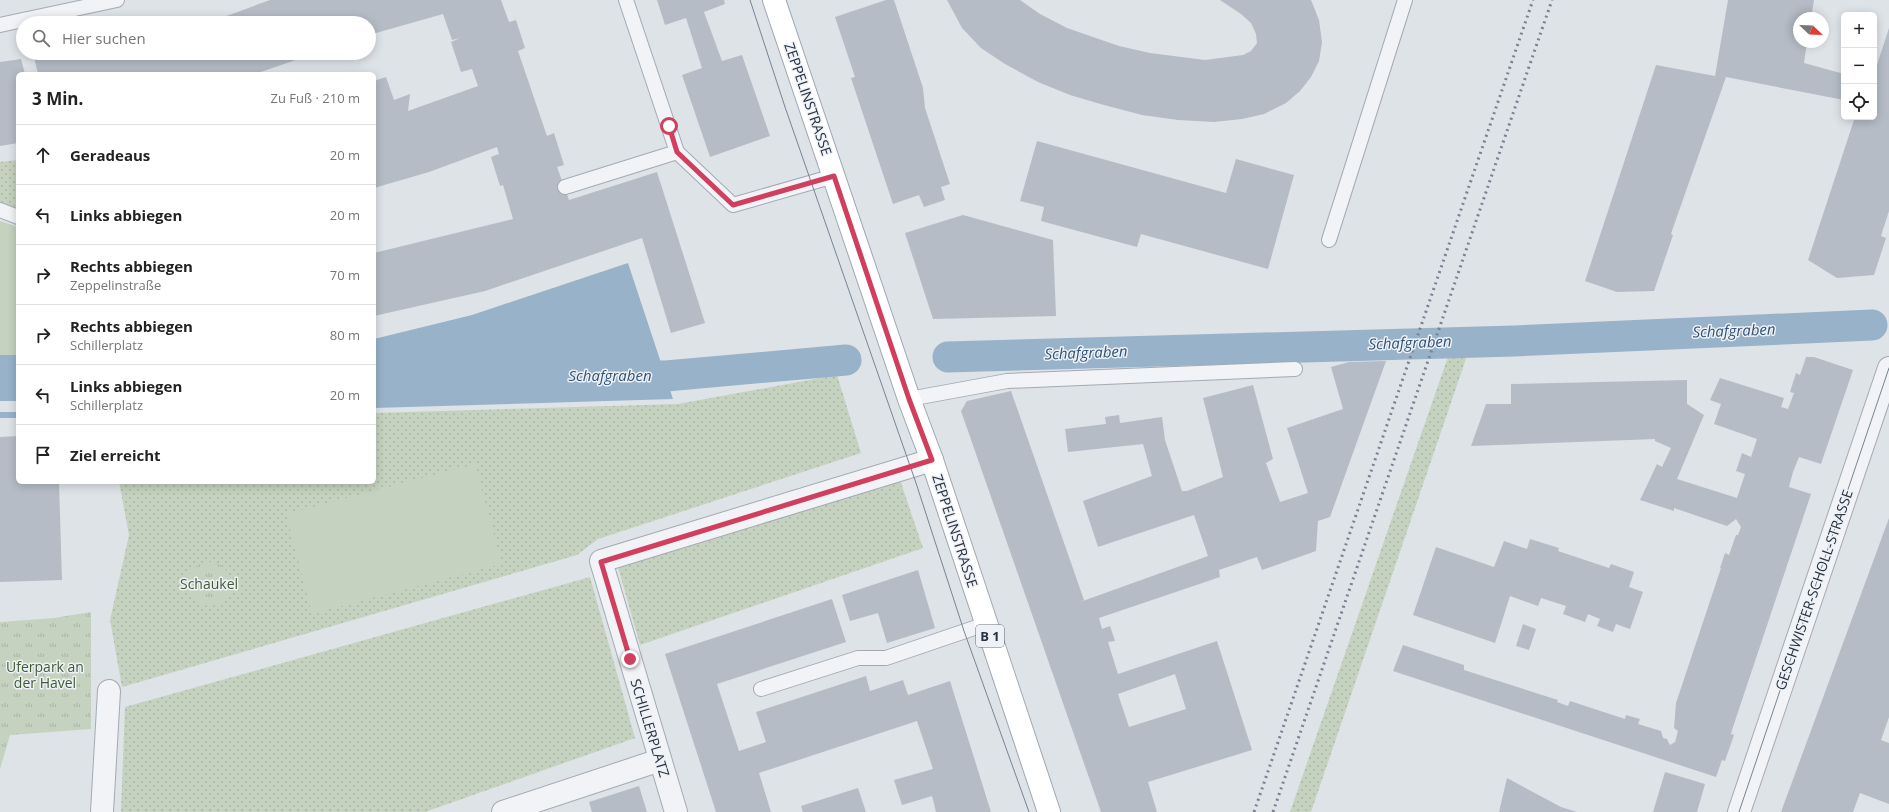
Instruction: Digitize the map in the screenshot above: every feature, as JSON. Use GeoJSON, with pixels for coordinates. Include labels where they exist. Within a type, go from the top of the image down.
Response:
{"type":"FeatureCollection","features":[{"type":"Feature","properties":{"kind":"main road","name":"ZEPPELINSTRASSE"},"geometry":{"type":"LineString","coordinates":[[774,0],[909,399],[932,460],[1049,812]]}},
{"type":"Feature","properties":{"kind":"street","name":"GESCHWISTER-SCHOLL-STRASSE"},"geometry":{"type":"LineString","coordinates":[[1739,812],[1887,379]]}},
{"type":"Feature","properties":{"kind":"street","name":"SCHILLERPLATZ"},"geometry":{"type":"LineString","coordinates":[[676,812],[601,562],[932,460]]}},
{"type":"Feature","properties":{"kind":"street"},"geometry":{"type":"LineString","coordinates":[[102,812],[109,692]]}},
{"type":"Feature","properties":{"kind":"street"},"geometry":{"type":"LineString","coordinates":[[503,812],[660,760]]}},
{"type":"Feature","properties":{"kind":"lane"},"geometry":{"type":"LineString","coordinates":[[45,16],[117,0]]}},
{"type":"Feature","properties":{"kind":"lane"},"geometry":{"type":"LineString","coordinates":[[626,0],[677,152],[733,205],[834,176]]}},
{"type":"Feature","properties":{"kind":"lane"},"geometry":{"type":"LineString","coordinates":[[1329,240],[1405,0]]}},
{"type":"Feature","properties":{"kind":"lane"},"geometry":{"type":"LineString","coordinates":[[0,26],[16,22]]}},
{"type":"Feature","properties":{"kind":"lane"},"geometry":{"type":"LineString","coordinates":[[565,187],[677,152]]}},
{"type":"Feature","properties":{"kind":"lane"},"geometry":{"type":"LineString","coordinates":[[0,210],[16,216]]}},
{"type":"Feature","properties":{"kind":"lane"},"geometry":{"type":"LineString","coordinates":[[909,399],[1007,381],[1296,369]]}},
{"type":"Feature","properties":{"kind":"lane"},"geometry":{"type":"LineString","coordinates":[[761,689],[858,658],[886,658],[986,624]]}},
{"type":"Feature","properties":{"kind":"green space"},"geometry":{"type":"Polygon","coordinates":[[[16,160],[16,207],[0,202],[0,162],[16,160]]]}},
{"type":"Feature","properties":{"kind":"green space"},"geometry":{"type":"Polygon","coordinates":[[[0,221],[16,226],[16,355],[0,355],[0,221]]]}},
{"type":"Feature","properties":{"kind":"green space"},"geometry":{"type":"Polygon","coordinates":[[[1469,350],[1311,812],[1290,812],[1450,351],[1469,350]]]}},
{"type":"Feature","properties":{"kind":"green space"},"geometry":{"type":"Polygon","coordinates":[[[837,375],[861,453],[598,539],[577,555],[122,687],[110,620],[129,535],[119,484],[376,484],[376,413],[678,404],[837,375]]]}},
{"type":"Feature","properties":{"kind":"green space"},"geometry":{"type":"Polygon","coordinates":[[[475,464],[502,564],[312,614],[286,514],[475,464]]]}},
{"type":"Feature","properties":{"kind":"green space"},"geometry":{"type":"Polygon","coordinates":[[[900,480],[923,548],[640,645],[618,567],[900,480]]]}},
{"type":"Feature","properties":{"kind":"green space","name":"Schaukel"},"geometry":{"type":"Polygon","coordinates":[[[209,562],[221,566],[227,572],[231,584],[227,596],[221,602],[209,606],[197,602],[191,596],[187,584],[191,572],[197,566],[209,562]]]}},
{"type":"Feature","properties":{"kind":"green space"},"geometry":{"type":"Polygon","coordinates":[[[590,577],[635,738],[425,812],[121,812],[125,707],[590,577]]]}},
{"type":"Feature","properties":{"kind":"green space","name":"Uferpark an der Havel"},"geometry":{"type":"Polygon","coordinates":[[[91,612],[91,729],[10,735],[0,769],[0,622],[54,618],[91,612]]]}},
{"type":"Feature","properties":{"kind":"water"},"geometry":{"type":"Polygon","coordinates":[[[628,263],[673,399],[376,408],[376,339],[472,315],[628,263]]]}},
{"type":"Feature","properties":{"kind":"water"},"geometry":{"type":"Polygon","coordinates":[[[0,355],[16,355],[16,418],[0,418],[0,355]]]}},
{"type":"Feature","properties":{"kind":"pier"},"geometry":{"type":"Polygon","coordinates":[[[0,401],[16,401],[16,412],[0,412],[0,401]]]}},
{"type":"Feature","properties":{"kind":"building"},"geometry":{"type":"Polygon","coordinates":[[[270,0],[501,0],[509,22],[516,20],[525,48],[518,51],[547,136],[554,133],[564,165],[557,167],[569,200],[657,172],[705,323],[671,333],[642,238],[485,291],[376,316],[376,253],[513,219],[503,185],[500,186],[491,157],[499,154],[497,147],[429,172],[376,187],[376,80],[386,77],[394,100],[410,94],[408,111],[478,86],[472,69],[461,72],[451,42],[460,38],[452,40],[443,14],[376,33],[376,16],[226,16],[270,0]]]}},
{"type":"Feature","properties":{"kind":"building"},"geometry":{"type":"Polygon","coordinates":[[[657,0],[724,0],[725,4],[704,12],[722,61],[742,55],[770,136],[710,157],[682,75],[702,68],[686,18],[665,25],[657,0]]]}},
{"type":"Feature","properties":{"kind":"building"},"geometry":{"type":"Polygon","coordinates":[[[886,0],[894,0],[923,88],[925,108],[950,184],[941,187],[945,200],[924,207],[919,195],[893,204],[851,78],[855,77],[835,17],[886,0]]]}},
{"type":"Feature","properties":{"kind":"building"},"geometry":{"type":"Polygon","coordinates":[[[947,0],[1020,0],[1040,14],[1067,28],[1119,46],[1150,53],[1205,60],[1243,55],[1251,51],[1257,43],[1256,34],[1251,23],[1241,14],[1220,0],[1311,0],[1319,20],[1322,42],[1319,61],[1311,77],[1300,91],[1286,103],[1264,114],[1242,119],[1214,122],[1178,120],[1142,115],[1104,105],[1070,95],[1038,82],[1005,64],[981,48],[962,28],[947,0]]]}},
{"type":"Feature","properties":{"kind":"building"},"geometry":{"type":"Polygon","coordinates":[[[1728,0],[1814,0],[1812,12],[1793,12],[1793,48],[1806,48],[1804,63],[1841,73],[1841,99],[1726,77],[1673,228],[1671,234],[1673,235],[1654,291],[1617,292],[1585,281],[1656,65],[1715,76],[1728,0]]]}},
{"type":"Feature","properties":{"kind":"building"},"geometry":{"type":"Polygon","coordinates":[[[1889,28],[1889,211],[1881,236],[1886,238],[1874,275],[1837,278],[1808,260],[1854,120],[1877,120],[1877,65],[1889,28]]]}},
{"type":"Feature","properties":{"kind":"building"},"geometry":{"type":"Polygon","coordinates":[[[21,60],[24,72],[16,72],[16,143],[0,146],[0,62],[21,60]]]}},
{"type":"Feature","properties":{"kind":"building"},"geometry":{"type":"Polygon","coordinates":[[[35,60],[296,60],[261,72],[38,72],[35,60]]]}},
{"type":"Feature","properties":{"kind":"building"},"geometry":{"type":"Polygon","coordinates":[[[1037,141],[1226,193],[1236,159],[1294,175],[1268,269],[1141,234],[1137,247],[1041,221],[1044,207],[1020,201],[1037,141]]]}},
{"type":"Feature","properties":{"kind":"building"},"geometry":{"type":"Polygon","coordinates":[[[963,215],[1053,240],[1056,316],[933,319],[905,233],[963,215]]]}},
{"type":"Feature","properties":{"kind":"building"},"geometry":{"type":"Polygon","coordinates":[[[1806,357],[1814,357],[1853,370],[1821,464],[1799,457],[1793,472],[1789,487],[1811,494],[1732,730],[1731,734],[1734,735],[1725,761],[1722,760],[1716,777],[1393,671],[1403,645],[1464,665],[1464,670],[1558,700],[1557,702],[1568,706],[1570,701],[1625,719],[1626,715],[1640,719],[1638,724],[1661,731],[1663,738],[1667,739],[1670,745],[1675,742],[1678,731],[1674,728],[1676,703],[1725,553],[1729,555],[1736,535],[1738,535],[1741,527],[1736,519],[1727,526],[1674,508],[1674,511],[1640,500],[1657,464],[1662,467],[1671,448],[1655,441],[1655,439],[1471,446],[1486,404],[1511,404],[1511,384],[1687,380],[1687,404],[1704,415],[1677,479],[1737,498],[1745,474],[1736,471],[1742,453],[1751,457],[1757,439],[1714,424],[1721,404],[1710,400],[1720,378],[1784,398],[1781,407],[1788,409],[1794,393],[1790,392],[1796,373],[1800,375],[1806,357]]]}},
{"type":"Feature","properties":{"kind":"building"},"geometry":{"type":"Polygon","coordinates":[[[1386,361],[1330,517],[1318,521],[1316,551],[1262,570],[1257,557],[1219,570],[1220,577],[1099,618],[1102,629],[1110,626],[1115,641],[1108,642],[1118,674],[1217,641],[1252,750],[1148,782],[1157,812],[1101,812],[961,411],[967,401],[1011,391],[1084,600],[1080,602],[1208,556],[1194,515],[1098,547],[1083,501],[1152,476],[1143,444],[1068,452],[1065,429],[1106,424],[1105,417],[1119,415],[1120,423],[1162,417],[1165,440],[1182,491],[1187,491],[1223,477],[1203,398],[1253,385],[1273,459],[1266,463],[1280,502],[1308,493],[1287,428],[1343,409],[1331,367],[1349,362],[1386,361]],[[1175,674],[1118,694],[1129,727],[1186,709],[1175,674]]]}},
{"type":"Feature","properties":{"kind":"building"},"geometry":{"type":"Polygon","coordinates":[[[16,436],[16,484],[59,484],[62,580],[0,582],[0,437],[16,436]]]}},
{"type":"Feature","properties":{"kind":"building"},"geometry":{"type":"Polygon","coordinates":[[[1889,518],[1889,717],[1881,740],[1889,743],[1889,804],[1860,793],[1853,812],[1781,812],[1889,518]]]}},
{"type":"Feature","properties":{"kind":"building"},"geometry":{"type":"Polygon","coordinates":[[[1530,539],[1559,548],[1558,551],[1609,568],[1611,564],[1634,572],[1629,587],[1643,592],[1630,629],[1616,624],[1613,632],[1597,626],[1600,619],[1588,614],[1585,622],[1563,614],[1566,606],[1541,598],[1538,606],[1510,596],[1495,643],[1413,615],[1436,547],[1494,567],[1504,541],[1527,549],[1530,539]]]}},
{"type":"Feature","properties":{"kind":"building"},"geometry":{"type":"Polygon","coordinates":[[[918,570],[935,628],[887,643],[878,613],[850,621],[842,595],[918,570]]]}},
{"type":"Feature","properties":{"kind":"building"},"geometry":{"type":"Polygon","coordinates":[[[832,599],[846,642],[717,684],[739,751],[766,742],[756,712],[866,676],[870,691],[903,680],[908,695],[950,681],[991,812],[936,812],[932,796],[902,805],[894,780],[933,769],[917,721],[759,773],[771,812],[716,812],[665,654],[832,599]]]}},
{"type":"Feature","properties":{"kind":"building"},"geometry":{"type":"Polygon","coordinates":[[[1523,624],[1536,629],[1529,650],[1516,646],[1523,624]]]}},
{"type":"Feature","properties":{"kind":"building"},"geometry":{"type":"Polygon","coordinates":[[[1665,772],[1705,784],[1697,812],[1653,812],[1665,772]]]}},
{"type":"Feature","properties":{"kind":"building"},"geometry":{"type":"Polygon","coordinates":[[[1507,778],[1561,807],[1577,812],[1499,812],[1507,778]]]}},
{"type":"Feature","properties":{"kind":"building"},"geometry":{"type":"Polygon","coordinates":[[[639,786],[647,812],[592,812],[589,802],[639,786]]]}},
{"type":"Feature","properties":{"kind":"building"},"geometry":{"type":"Polygon","coordinates":[[[858,788],[866,812],[803,812],[801,806],[858,788]]]}},
{"type":"Feature","properties":{"kind":"waterway","name":"Schafgraben"},"geometry":{"type":"LineString","coordinates":[[948,357],[1514,341],[1872,325]]}},
{"type":"Feature","properties":{"kind":"waterway","name":"Schafgraben"},"geometry":{"type":"LineString","coordinates":[[623,376],[666,376],[846,360]]}},
{"type":"Feature","properties":{"kind":"tram line"},"geometry":{"type":"LineString","coordinates":[[750,0],[785,107],[916,483],[964,631],[1029,812]]}},
{"type":"Feature","properties":{"kind":"tram line"},"geometry":{"type":"LineString","coordinates":[[1739,812],[1889,368]]}},
{"type":"Feature","properties":{"kind":"railway"},"geometry":{"type":"LineString","coordinates":[[1254,812],[1533,0]]}},
{"type":"Feature","properties":{"kind":"railway"},"geometry":{"type":"LineString","coordinates":[[1273,812],[1552,0]]}},
{"type":"Feature","properties":{"kind":"route"},"geometry":{"type":"LineString","coordinates":[[630,659],[601,562],[932,460],[909,399],[834,176],[733,205],[677,152],[669,126]]}}]}
